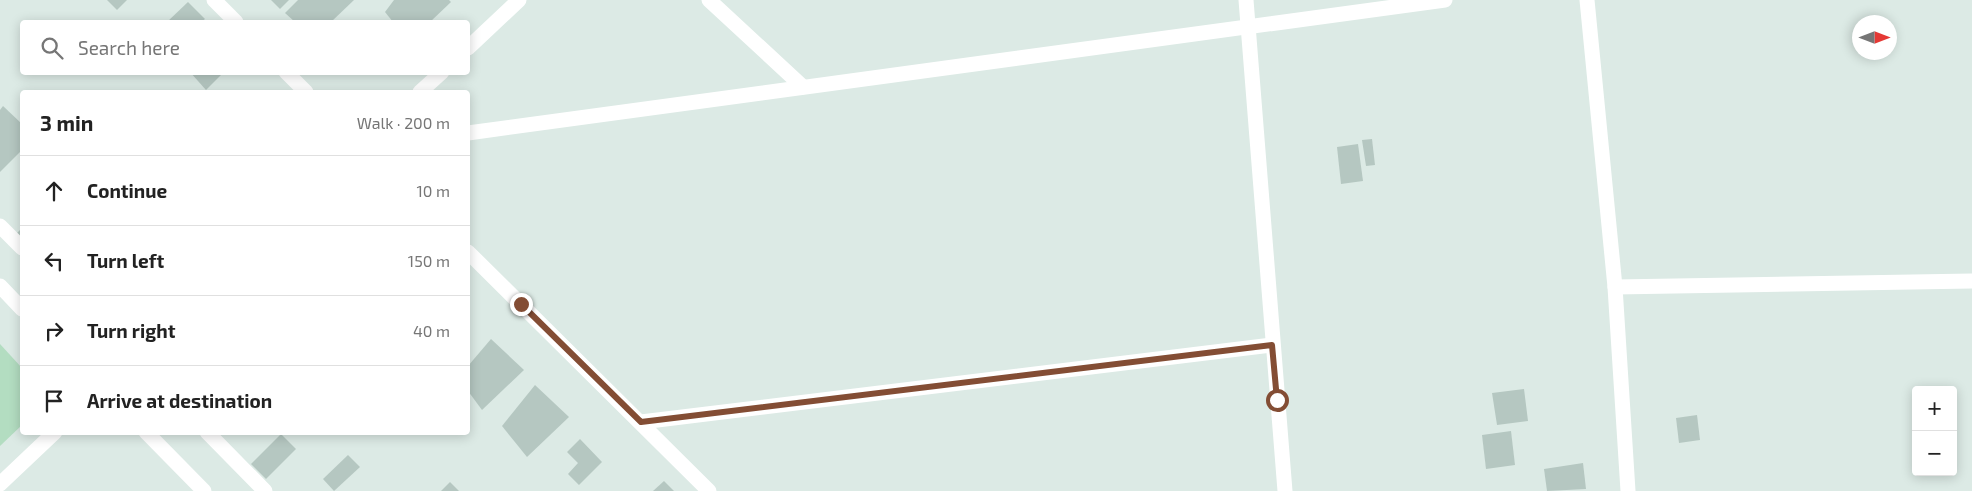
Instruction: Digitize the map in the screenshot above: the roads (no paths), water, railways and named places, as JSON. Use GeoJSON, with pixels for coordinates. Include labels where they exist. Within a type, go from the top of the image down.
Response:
{"type":"FeatureCollection","features":[{"type":"Feature","properties":{"kind":"street"},"geometry":{"type":"LineString","coordinates":[[214,0],[234,20]]}},
{"type":"Feature","properties":{"kind":"street"},"geometry":{"type":"LineString","coordinates":[[470,46],[519,0]]}},
{"type":"Feature","properties":{"kind":"street"},"geometry":{"type":"LineString","coordinates":[[709,0],[803,87]]}},
{"type":"Feature","properties":{"kind":"street"},"geometry":{"type":"LineString","coordinates":[[1246,0],[1285,491]]}},
{"type":"Feature","properties":{"kind":"street"},"geometry":{"type":"LineString","coordinates":[[470,133],[1445,0]]}},
{"type":"Feature","properties":{"kind":"street"},"geometry":{"type":"LineString","coordinates":[[1587,0],[1615,287],[1628,491]]}},
{"type":"Feature","properties":{"kind":"street"},"geometry":{"type":"LineString","coordinates":[[289,75],[304,90]]}},
{"type":"Feature","properties":{"kind":"street"},"geometry":{"type":"LineString","coordinates":[[422,90],[439,75]]}},
{"type":"Feature","properties":{"kind":"street"},"geometry":{"type":"LineString","coordinates":[[0,226],[20,246]]}},
{"type":"Feature","properties":{"kind":"street"},"geometry":{"type":"LineString","coordinates":[[470,254],[709,491]]}},
{"type":"Feature","properties":{"kind":"street"},"geometry":{"type":"LineString","coordinates":[[1615,287],[1972,281]]}},
{"type":"Feature","properties":{"kind":"street"},"geometry":{"type":"LineString","coordinates":[[0,286],[20,306]]}},
{"type":"Feature","properties":{"kind":"street"},"geometry":{"type":"LineString","coordinates":[[641,422],[1272,345]]}},
{"type":"Feature","properties":{"kind":"street"},"geometry":{"type":"LineString","coordinates":[[0,484],[52,435]]}},
{"type":"Feature","properties":{"kind":"street"},"geometry":{"type":"LineString","coordinates":[[149,435],[204,491]]}},
{"type":"Feature","properties":{"kind":"street"},"geometry":{"type":"LineString","coordinates":[[209,435],[265,491]]}}]}
